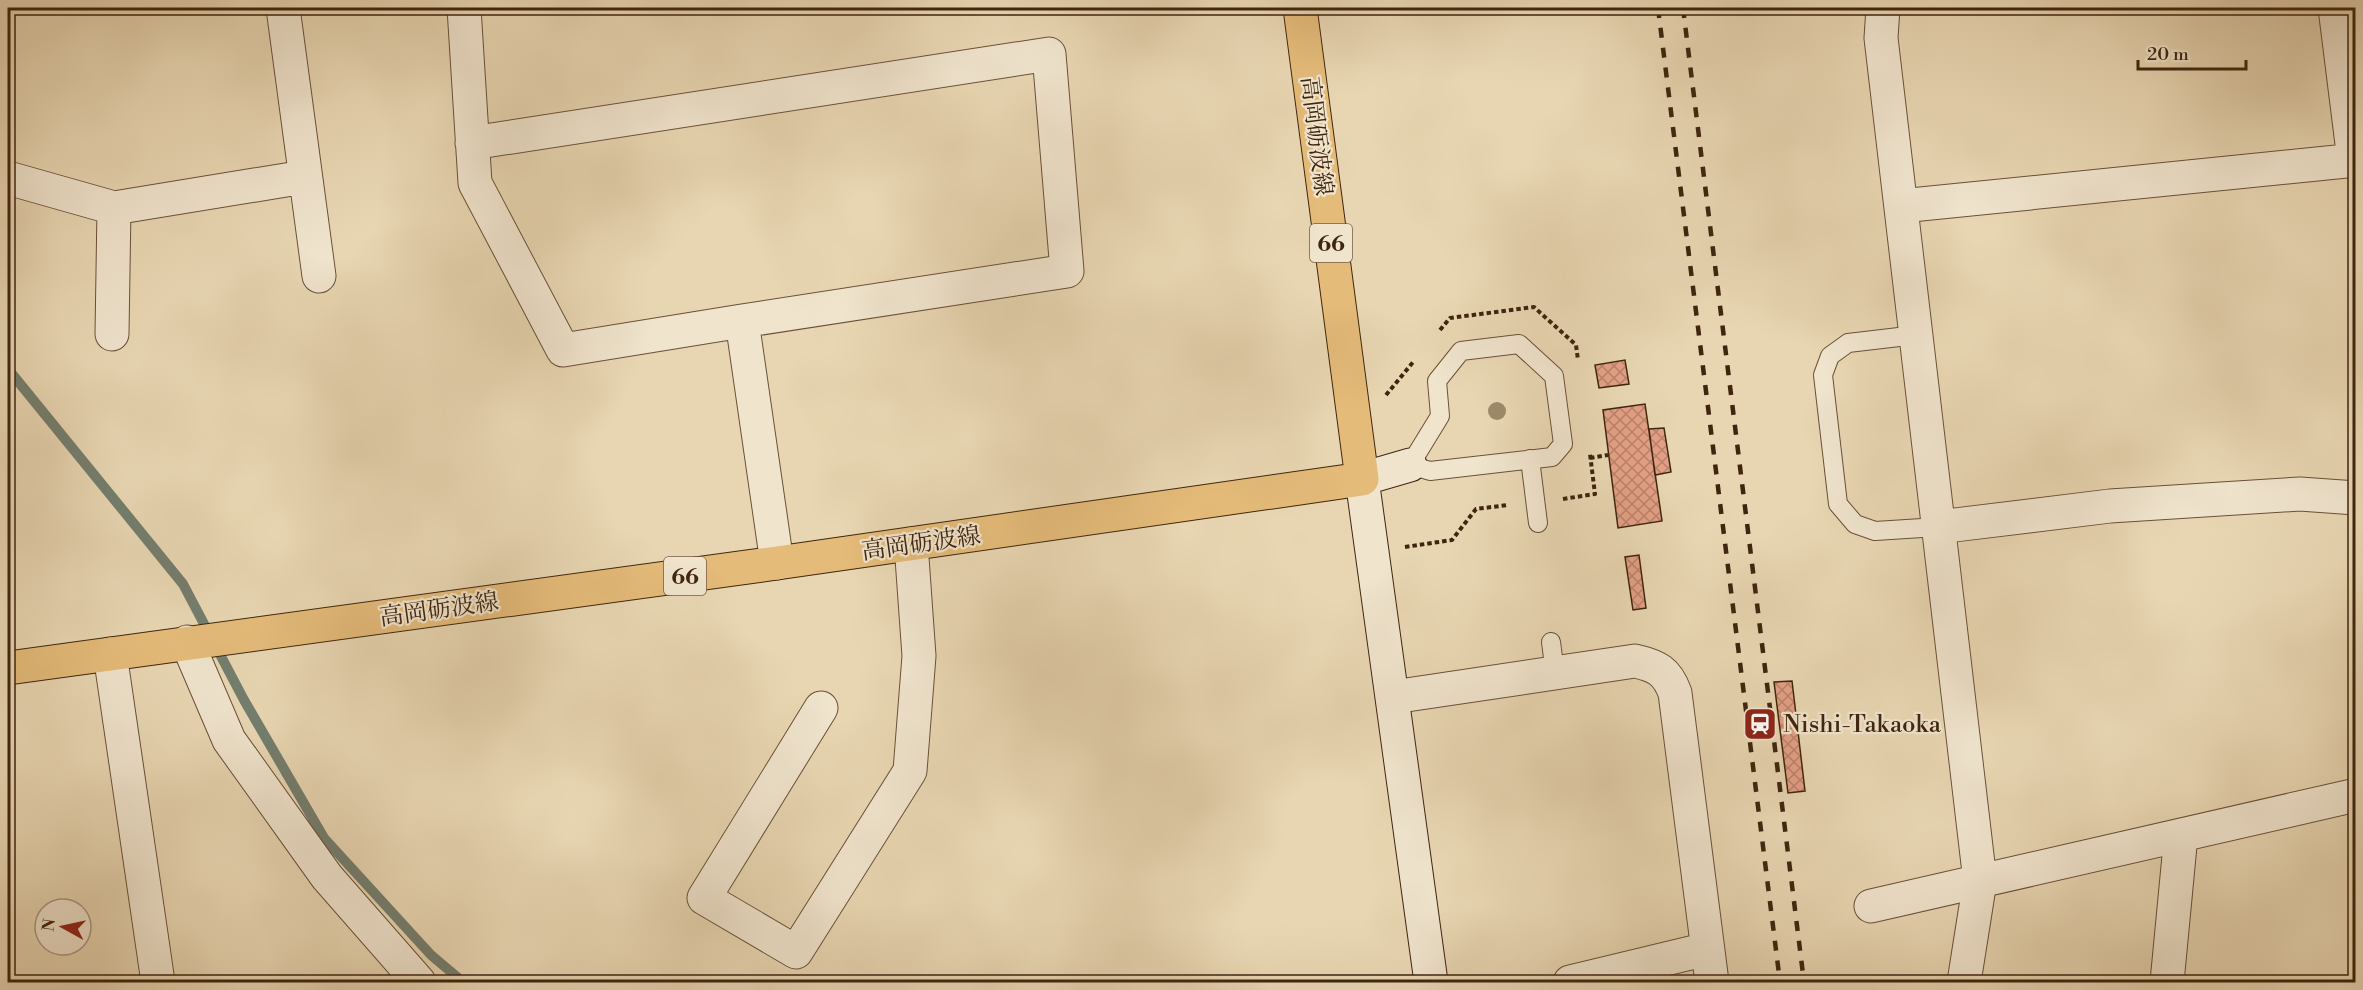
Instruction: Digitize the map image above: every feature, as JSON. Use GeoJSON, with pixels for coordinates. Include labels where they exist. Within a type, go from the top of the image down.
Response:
{"type":"FeatureCollection","features":[{"type":"Feature","properties":{"kind":"main road","name":"高岡砺波線"},"geometry":{"type":"LineString","coordinates":[[8,668],[777,563],[1362,479],[1300,8]]}},
{"type":"Feature","properties":{"kind":"street"},"geometry":{"type":"LineString","coordinates":[[283,8],[319,276]]}},
{"type":"Feature","properties":{"kind":"street"},"geometry":{"type":"LineString","coordinates":[[464,8],[472,143],[475,183],[563,350],[1067,271],[1049,54],[472,143]]}},
{"type":"Feature","properties":{"kind":"street"},"geometry":{"type":"LineString","coordinates":[[1884,8],[1881,38],[1980,881],[1964,982]]}},
{"type":"Feature","properties":{"kind":"street"},"geometry":{"type":"LineString","coordinates":[[1901,206],[2355,160],[2335,8]]}},
{"type":"Feature","properties":{"kind":"street"},"geometry":{"type":"LineString","coordinates":[[8,178],[114,208],[304,177]]}},
{"type":"Feature","properties":{"kind":"street"},"geometry":{"type":"LineString","coordinates":[[112,334],[114,208]]}},
{"type":"Feature","properties":{"kind":"street"},"geometry":{"type":"LineString","coordinates":[[742,321],[777,563]]}},
{"type":"Feature","properties":{"kind":"street"},"geometry":{"type":"LineString","coordinates":[[1410,465],[1362,479],[1431,982]]}},
{"type":"Feature","properties":{"kind":"street"},"geometry":{"type":"LineString","coordinates":[[1938,526],[2110,506],[2300,494],[2355,498]]}},
{"type":"Feature","properties":{"kind":"street"},"geometry":{"type":"LineString","coordinates":[[821,708],[704,898],[796,952],[910,771],[919,656],[911,544]]}},
{"type":"Feature","properties":{"kind":"street"},"geometry":{"type":"LineString","coordinates":[[187,642],[228,740],[327,878],[419,982]]}},
{"type":"Feature","properties":{"kind":"street"},"geometry":{"type":"LineString","coordinates":[[110,654],[158,982]]}},
{"type":"Feature","properties":{"kind":"street"},"geometry":{"type":"LineString","coordinates":[[1393,697],[1553,657],[1635,661],[1651,665],[1670,679],[1675,693],[1712,982]]}},
{"type":"Feature","properties":{"kind":"street"},"geometry":{"type":"LineString","coordinates":[[1871,906],[2355,795]]}},
{"type":"Feature","properties":{"kind":"street"},"geometry":{"type":"LineString","coordinates":[[2167,982],[2181,835]]}},
{"type":"Feature","properties":{"kind":"street"},"geometry":{"type":"LineString","coordinates":[[1570,982],[1707,949]]}},
{"type":"Feature","properties":{"kind":"lane"},"geometry":{"type":"LineString","coordinates":[[1916,335],[1848,343],[1830,356],[1823,375],[1838,504],[1855,524],[1875,531],[1938,526]]}},
{"type":"Feature","properties":{"kind":"lane"},"geometry":{"type":"LineString","coordinates":[[1519,344],[1554,376],[1563,444],[1552,457],[1430,471],[1410,465],[1440,416],[1437,381],[1461,351],[1519,344]]}},
{"type":"Feature","properties":{"kind":"lane"},"geometry":{"type":"LineString","coordinates":[[1530,459],[1538,523]]}},
{"type":"Feature","properties":{"kind":"path"},"geometry":{"type":"LineString","coordinates":[[1590,458],[1608,455]]}},
{"type":"Feature","properties":{"kind":"path"},"geometry":{"type":"LineString","coordinates":[[1395,548],[1452,540],[1476,509],[1595,494]]}},
{"type":"Feature","properties":{"kind":"building"},"geometry":{"type":"Polygon","coordinates":[[[1625,360],[1629,384],[1599,388],[1595,365],[1625,360]]]}},
{"type":"Feature","properties":{"kind":"building"},"geometry":{"type":"Polygon","coordinates":[[[1645,404],[1662,521],[1618,528],[1603,410],[1645,404]]]}},
{"type":"Feature","properties":{"kind":"building"},"geometry":{"type":"Polygon","coordinates":[[[1664,428],[1671,472],[1655,475],[1649,429],[1664,428]]]}},
{"type":"Feature","properties":{"kind":"building"},"geometry":{"type":"Polygon","coordinates":[[[1639,555],[1646,608],[1633,610],[1625,557],[1639,555]]]}},
{"type":"Feature","properties":{"kind":"building"},"geometry":{"type":"Polygon","coordinates":[[[1792,681],[1805,791],[1788,793],[1774,682],[1792,681]]]}},
{"type":"Feature","properties":{"kind":"waterway"},"geometry":{"type":"LineString","coordinates":[[8,369],[183,584],[244,700],[324,838],[431,955],[463,982]]}},
{"type":"Feature","properties":{"kind":"railway"},"geometry":{"type":"LineString","coordinates":[[1658,8],[1780,982]]}},
{"type":"Feature","properties":{"kind":"railway"},"geometry":{"type":"LineString","coordinates":[[1683,8],[1804,982]]}},
{"type":"Feature","properties":{"kind":"place","name":"Nishi-Takaoka"},"geometry":{"type":"Point","coordinates":[1760,724]}}]}
